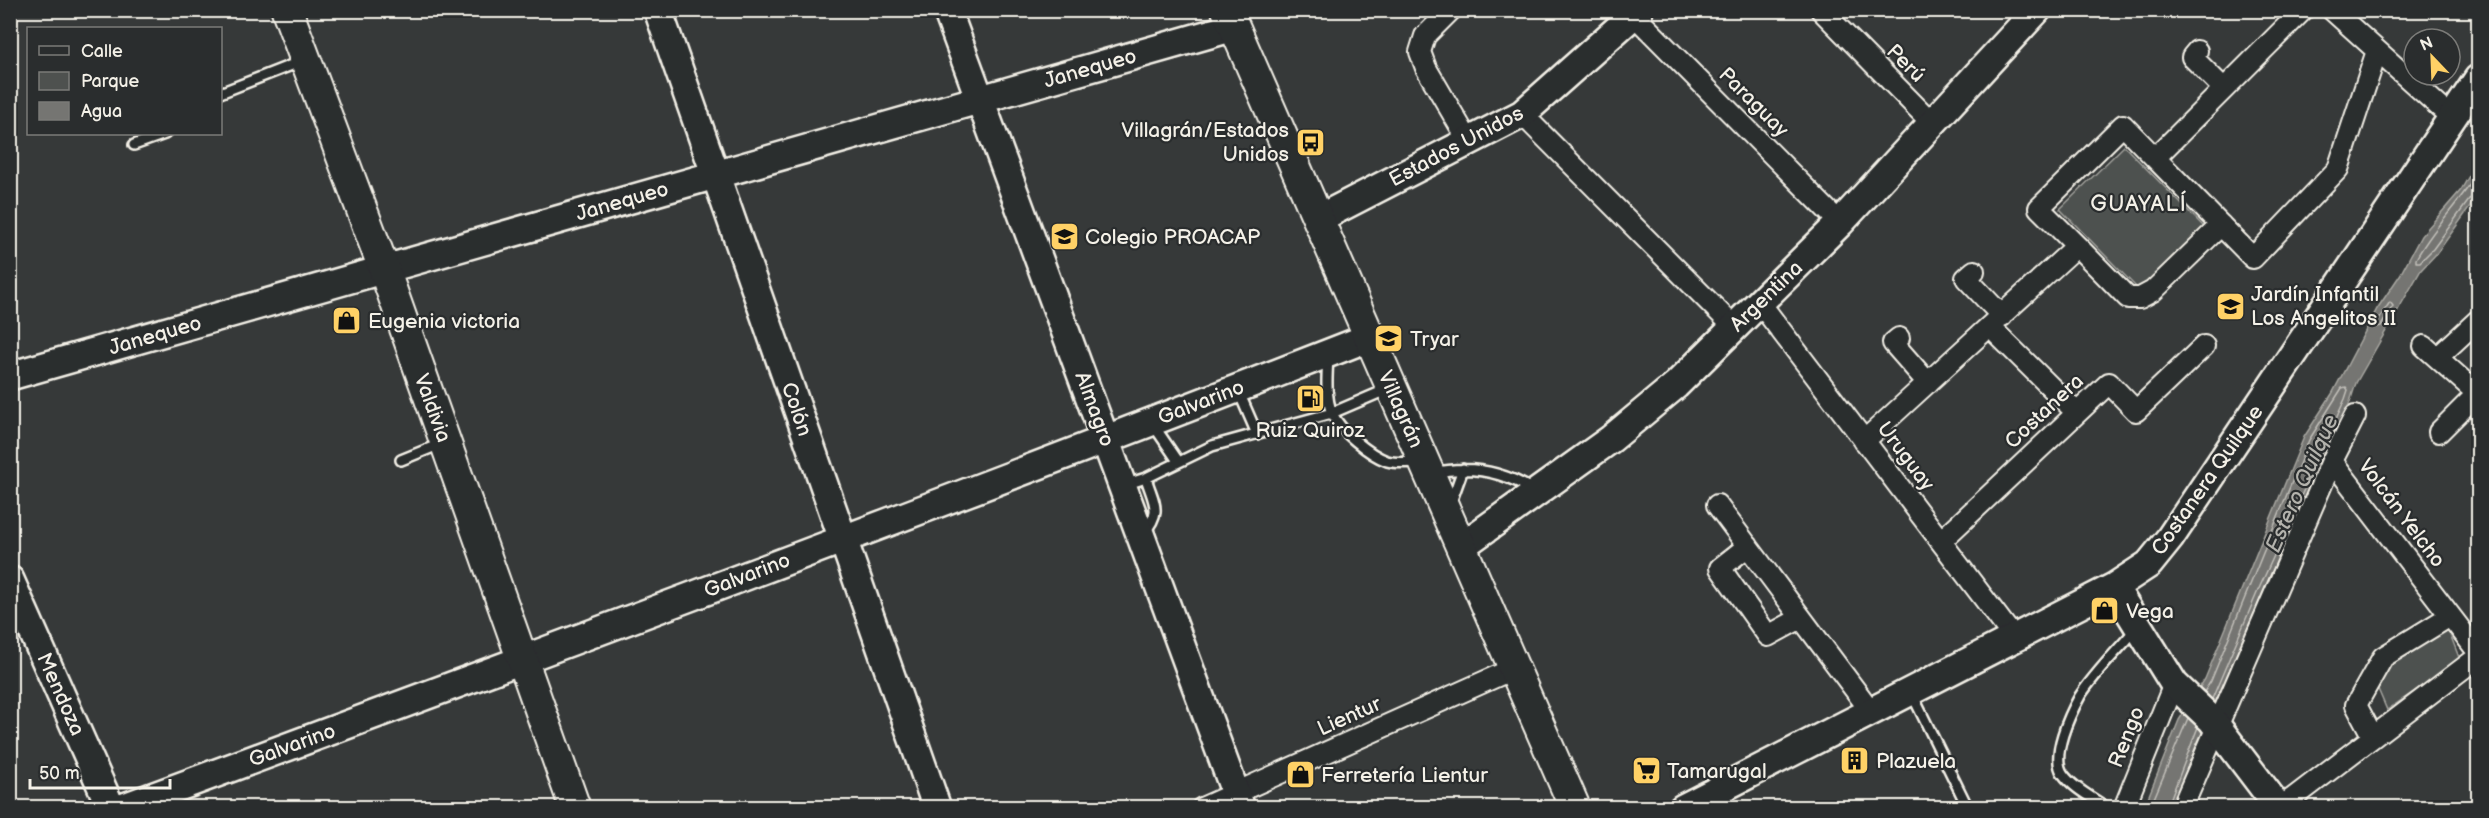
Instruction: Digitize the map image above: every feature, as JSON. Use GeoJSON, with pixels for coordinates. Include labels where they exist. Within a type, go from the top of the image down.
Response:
{"type":"FeatureCollection","features":[{"type":"Feature","properties":{"kind":"main road","name":"Valdivia"},"geometry":{"type":"LineString","coordinates":[[287,10],[384,269],[575,807]]}},
{"type":"Feature","properties":{"kind":"main road","name":"Villagrán"},"geometry":{"type":"LineString","coordinates":[[1231,19],[1575,807]]}},
{"type":"Feature","properties":{"kind":"street","name":"Colón"},"geometry":{"type":"LineString","coordinates":[[658,10],[937,807]]}},
{"type":"Feature","properties":{"kind":"street","name":"Almagro"},"geometry":{"type":"LineString","coordinates":[[947,10],[1107,439],[1134,481],[1142,536],[1238,800]]}},
{"type":"Feature","properties":{"kind":"street"},"geometry":{"type":"LineString","coordinates":[[1451,10],[1425,36],[1420,52],[1426,68],[1468,140]]}},
{"type":"Feature","properties":{"kind":"street","name":"Argentina"},"geometry":{"type":"LineString","coordinates":[[1462,546],[1646,412],[1676,385],[1840,223],[2037,10]]}},
{"type":"Feature","properties":{"kind":"street"},"geometry":{"type":"LineString","coordinates":[[2155,158],[2302,10]]}},
{"type":"Feature","properties":{"kind":"street"},"geometry":{"type":"LineString","coordinates":[[2332,10],[2452,118]]}},
{"type":"Feature","properties":{"kind":"street","name":"Perú"},"geometry":{"type":"LineString","coordinates":[[1826,12],[1933,124]]}},
{"type":"Feature","properties":{"kind":"street","name":"Estados Unidos"},"geometry":{"type":"LineString","coordinates":[[1317,219],[1522,114],[1636,13]]}},
{"type":"Feature","properties":{"kind":"street","name":"Paraguay"},"geometry":{"type":"LineString","coordinates":[[1636,13],[1840,223]]}},
{"type":"Feature","properties":{"kind":"street","name":"Janequeo"},"geometry":{"type":"LineString","coordinates":[[10,376],[981,99],[1231,19]]}},
{"type":"Feature","properties":{"kind":"street"},"geometry":{"type":"LineString","coordinates":[[2197,51],[2192,57],[2224,89]]}},
{"type":"Feature","properties":{"kind":"street"},"geometry":{"type":"LineString","coordinates":[[2221,225],[2153,291],[2140,298],[2128,298],[2039,208],[2123,125],[2221,225],[2253,258],[2338,169],[2377,51]]}},
{"type":"Feature","properties":{"kind":"street","name":"Costanera Quilque"},"geometry":{"type":"LineString","coordinates":[[1683,807],[2114,587],[2149,564],[2170,538],[2478,79]]}},
{"type":"Feature","properties":{"kind":"street"},"geometry":{"type":"LineString","coordinates":[[1522,114],[1734,327]]}},
{"type":"Feature","properties":{"kind":"street"},"geometry":{"type":"LineString","coordinates":[[1864,441],[2077,246]]}},
{"type":"Feature","properties":{"kind":"street"},"geometry":{"type":"LineString","coordinates":[[1974,271],[1966,278],[1996,321],[2077,413]]}},
{"type":"Feature","properties":{"kind":"street","name":"Uruguay"},"geometry":{"type":"LineString","coordinates":[[1760,303],[2014,638]]}},
{"type":"Feature","properties":{"kind":"street"},"geometry":{"type":"LineString","coordinates":[[2439,432],[2478,393],[2431,351],[2478,320]]}},
{"type":"Feature","properties":{"kind":"street","name":"Galvarino"},"geometry":{"type":"LineString","coordinates":[[122,807],[523,660],[1370,337]]}},
{"type":"Feature","properties":{"kind":"street"},"geometry":{"type":"LineString","coordinates":[[1899,338],[1893,343],[1928,383]]}},
{"type":"Feature","properties":{"kind":"street","name":"Costanera"},"geometry":{"type":"LineString","coordinates":[[1941,541],[2109,383],[2136,411],[2204,346]]}},
{"type":"Feature","properties":{"kind":"street"},"geometry":{"type":"LineString","coordinates":[[2182,807],[2215,723],[2332,460],[2355,416]]}},
{"type":"Feature","properties":{"kind":"street","name":"Volcán Yelcho"},"geometry":{"type":"LineString","coordinates":[[2332,460],[2478,655]]}},
{"type":"Feature","properties":{"kind":"street"},"geometry":{"type":"LineString","coordinates":[[1717,505],[1870,710]]}},
{"type":"Feature","properties":{"kind":"street"},"geometry":{"type":"LineString","coordinates":[[1748,546],[1720,568],[1768,636],[1801,618]]}},
{"type":"Feature","properties":{"kind":"street","name":"Mendoza"},"geometry":{"type":"LineString","coordinates":[[10,580],[111,807]]}},
{"type":"Feature","properties":{"kind":"street"},"geometry":{"type":"LineString","coordinates":[[2114,587],[2181,691],[2215,723],[2280,807],[2478,655]]}},
{"type":"Feature","properties":{"kind":"street"},"geometry":{"type":"LineString","coordinates":[[2373,737],[2356,705],[2384,657],[2450,616]]}},
{"type":"Feature","properties":{"kind":"street","name":"Lientur"},"geometry":{"type":"LineString","coordinates":[[1202,807],[1238,800],[1515,668]]}},
{"type":"Feature","properties":{"kind":"street","name":"Rengo"},"geometry":{"type":"LineString","coordinates":[[2124,807],[2181,691]]}},
{"type":"Feature","properties":{"kind":"lane"},"geometry":{"type":"LineString","coordinates":[[222,92],[306,60]]}},
{"type":"Feature","properties":{"kind":"lane"},"geometry":{"type":"LineString","coordinates":[[134,145],[162,135]]}},
{"type":"Feature","properties":{"kind":"lane"},"geometry":{"type":"LineString","coordinates":[[1329,353],[1326,380],[1332,413],[1362,447],[1388,461],[1428,468],[1464,469],[1497,474],[1524,485],[1536,493]]}},
{"type":"Feature","properties":{"kind":"lane"},"geometry":{"type":"LineString","coordinates":[[1134,481],[1212,446],[1332,413],[1391,387]]}},
{"type":"Feature","properties":{"kind":"lane"},"geometry":{"type":"LineString","coordinates":[[1238,388],[1257,435]]}},
{"type":"Feature","properties":{"kind":"lane"},"geometry":{"type":"LineString","coordinates":[[1151,422],[1178,461]]}},
{"type":"Feature","properties":{"kind":"lane"},"geometry":{"type":"LineString","coordinates":[[401,460],[445,442]]}},
{"type":"Feature","properties":{"kind":"lane"},"geometry":{"type":"LineString","coordinates":[[1448,513],[1464,469]]}},
{"type":"Feature","properties":{"kind":"lane"},"geometry":{"type":"LineString","coordinates":[[2107,807],[2071,783],[2062,772],[2058,760],[2060,743],[2080,696],[2138,627]]}},
{"type":"Feature","properties":{"kind":"lane"},"geometry":{"type":"LineString","coordinates":[[1910,690],[1968,807]]}},
{"type":"Feature","properties":{"kind":"green space"},"geometry":{"type":"Polygon","coordinates":[[[2124,146],[2204,227],[2139,290],[2060,209],[2124,146]]]}},
{"type":"Feature","properties":{"kind":"green space"},"geometry":{"type":"Polygon","coordinates":[[[2448,629],[2460,660],[2387,710],[2378,689],[2392,660],[2448,629]]]}},
{"type":"Feature","properties":{"kind":"water","name":"Estero Quilque"},"geometry":{"type":"Polygon","coordinates":[[[2478,160],[2478,196],[2437,253],[2421,270],[2356,383],[2350,402],[2262,595],[2224,688],[2198,741],[2172,807],[2144,808],[2179,720],[2205,679],[2304,437],[2332,394],[2377,309],[2400,275],[2421,236],[2461,190],[2478,160]]]}},
{"type":"Feature","properties":{"kind":"place","name":"Villagrán/Estados Unidos"},"geometry":{"type":"Point","coordinates":[1310,142]}},
{"type":"Feature","properties":{"kind":"place","name":"Colegio PROACAP"},"geometry":{"type":"Point","coordinates":[1064,237]}},
{"type":"Feature","properties":{"kind":"place","name":"Jardín Infantil Los Angelitos II"},"geometry":{"type":"Point","coordinates":[2230,306]}},
{"type":"Feature","properties":{"kind":"place","name":"Eugenia victoria"},"geometry":{"type":"Point","coordinates":[347,321]}},
{"type":"Feature","properties":{"kind":"place","name":"Tryar"},"geometry":{"type":"Point","coordinates":[1389,339]}},
{"type":"Feature","properties":{"kind":"place","name":"Ruiz Quiroz"},"geometry":{"type":"Point","coordinates":[1310,399]}},
{"type":"Feature","properties":{"kind":"place","name":"Vega"},"geometry":{"type":"Point","coordinates":[2105,611]}},
{"type":"Feature","properties":{"kind":"place","name":"Plazuela"},"geometry":{"type":"Point","coordinates":[1855,761]}},
{"type":"Feature","properties":{"kind":"place","name":"Tamarugal"},"geometry":{"type":"Point","coordinates":[1646,771]}},
{"type":"Feature","properties":{"kind":"place","name":"Ferretería Lientur"},"geometry":{"type":"Point","coordinates":[1300,775]}},
{"type":"Feature","properties":{"kind":"district","name":"GUAYALÍ"},"geometry":{"type":"Point","coordinates":[2139,203]}}]}
